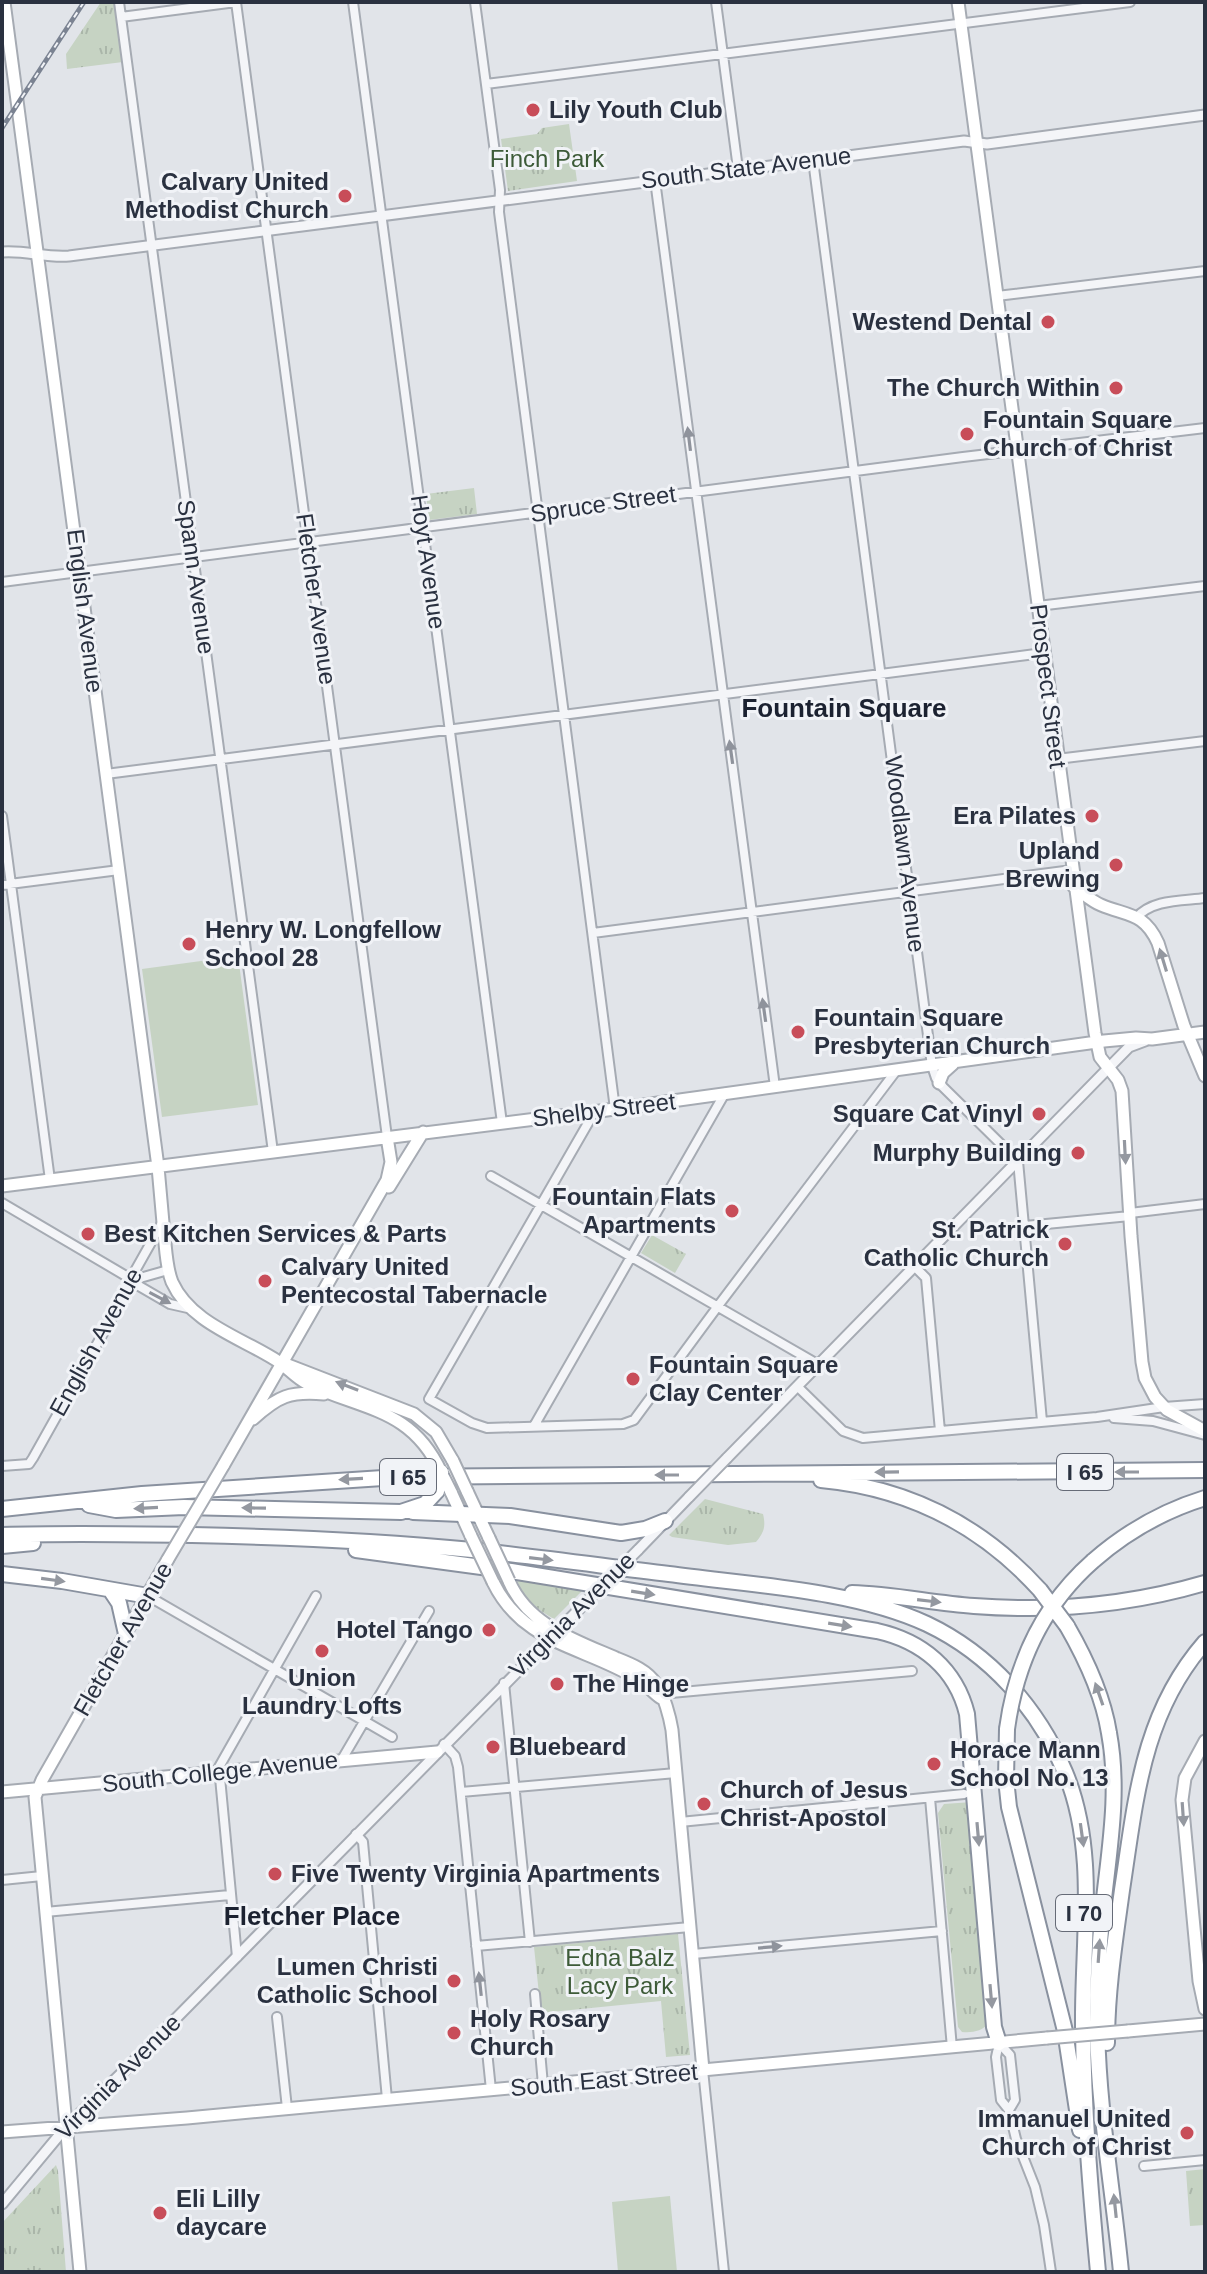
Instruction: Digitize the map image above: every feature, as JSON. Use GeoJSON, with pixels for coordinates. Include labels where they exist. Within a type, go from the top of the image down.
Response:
{"type":"FeatureCollection","features":[{"type":"Feature","properties":{"kind":"highway"},"geometry":{"type":"LineString","coordinates":[[401,1512],[425,1504],[444,1491],[439,1466]]}},
{"type":"Feature","properties":{"kind":"highway","name":"I 65"},"geometry":{"type":"LineString","coordinates":[[2,1509],[142,1494],[398,1477],[1205,1470]]}},
{"type":"Feature","properties":{"kind":"highway","name":"I 70"},"geometry":{"type":"LineString","coordinates":[[745,1475],[851,1484],[884,1491],[920,1503],[955,1520],[989,1542],[1040,1590],[1067,1626],[1090,1670],[1109,1731],[1113,1758],[1114,1808],[1100,1935],[1097,2021],[1099,2083],[1121,2272]]}},
{"type":"Feature","properties":{"kind":"highway"},"geometry":{"type":"LineString","coordinates":[[1092,2209],[1065,2031],[1009,1807],[1007,1729],[1019,1673],[1036,1633],[1066,1587],[1093,1561],[1138,1527],[1175,1508],[1205,1498]]}},
{"type":"Feature","properties":{"kind":"highway"},"geometry":{"type":"LineString","coordinates":[[73,1503],[116,1510],[184,1507],[479,1514],[621,1533],[645,1529],[665,1521]]}},
{"type":"Feature","properties":{"kind":"highway"},"geometry":{"type":"LineString","coordinates":[[2,1535],[109,1534],[355,1541],[470,1550],[795,1590],[860,1593],[974,1606],[1046,1609],[1119,1601],[1205,1583]]}},
{"type":"Feature","properties":{"kind":"highway"},"geometry":{"type":"LineString","coordinates":[[2,1546],[109,1534]]}},
{"type":"Feature","properties":{"kind":"highway"},"geometry":{"type":"LineString","coordinates":[[212,1536],[392,1554],[511,1571],[877,1631],[917,1646],[951,1677],[967,1714],[994,2027],[999,2043]]}},
{"type":"Feature","properties":{"kind":"highway"},"geometry":{"type":"LineString","coordinates":[[2,1574],[148,1596]]}},
{"type":"Feature","properties":{"kind":"highway","name":"I 70"},"geometry":{"type":"LineString","coordinates":[[795,1590],[885,1608],[926,1624],[958,1642],[995,1670],[1024,1701],[1058,1756],[1075,1801],[1084,1851],[1083,2020],[1098,2272]]}},
{"type":"Feature","properties":{"kind":"highway"},"geometry":{"type":"LineString","coordinates":[[111,1591],[119,1603],[126,1634]]}},
{"type":"Feature","properties":{"kind":"highway"},"geometry":{"type":"LineString","coordinates":[[1107,2141],[1110,1973],[1141,1771],[1165,1700],[1183,1669],[1205,1642]]}},
{"type":"Feature","properties":{"kind":"main road","name":"English Avenue"},"geometry":{"type":"LineString","coordinates":[[4,2],[6,43],[38,254],[158,1167],[168,1270]]}},
{"type":"Feature","properties":{"kind":"main road","name":"Prospect Street"},"geometry":{"type":"LineString","coordinates":[[958,2],[1096,1042],[1099,1054],[1118,1080],[1122,1091],[1142,1362],[1149,1388],[1164,1407]]}},
{"type":"Feature","properties":{"kind":"main road"},"geometry":{"type":"LineString","coordinates":[[1074,887],[1097,903],[1136,918],[1150,930],[1187,1034],[1204,1069]]}},
{"type":"Feature","properties":{"kind":"main road","name":"Shelby Street"},"geometry":{"type":"LineString","coordinates":[[2,1186],[615,1109],[1096,1042],[1205,1032]]}},
{"type":"Feature","properties":{"kind":"main road"},"geometry":{"type":"LineString","coordinates":[[939,1083],[946,1069],[957,1062]]}},
{"type":"Feature","properties":{"kind":"main road","name":"Fletcher Avenue"},"geometry":{"type":"LineString","coordinates":[[379,1194],[394,1181],[423,1132]]}},
{"type":"Feature","properties":{"kind":"main road","name":"Fletcher Avenue"},"geometry":{"type":"LineString","coordinates":[[80,2272],[35,1797],[388,1178],[387,1137]]}},
{"type":"Feature","properties":{"kind":"main road"},"geometry":{"type":"LineString","coordinates":[[168,1270],[178,1293],[201,1317],[281,1363],[305,1382],[402,1423],[419,1437],[439,1466]]}},
{"type":"Feature","properties":{"kind":"main road"},"geometry":{"type":"LineString","coordinates":[[281,1363],[414,1414],[436,1432],[479,1514],[513,1591],[526,1609],[553,1635]]}},
{"type":"Feature","properties":{"kind":"main road"},"geometry":{"type":"LineString","coordinates":[[247,1425],[273,1402],[289,1394],[334,1395]]}},
{"type":"Feature","properties":{"kind":"main road"},"geometry":{"type":"LineString","coordinates":[[1164,1407],[1205,1433]]}},
{"type":"Feature","properties":{"kind":"main road"},"geometry":{"type":"LineString","coordinates":[[444,1491],[461,1514],[493,1582],[512,1613],[534,1630],[553,1635],[635,1677],[661,1698],[670,1721],[676,1773],[703,2070]]}},
{"type":"Feature","properties":{"kind":"main road"},"geometry":{"type":"LineString","coordinates":[[1205,1741],[1185,1778],[1182,1800],[1199,1981],[1205,2009]]}},
{"type":"Feature","properties":{"kind":"main road","name":"South College Avenue"},"geometry":{"type":"LineString","coordinates":[[2,1792],[341,1761],[441,1748]]}},
{"type":"Feature","properties":{"kind":"main road","name":"South East Street"},"geometry":{"type":"LineString","coordinates":[[2,2132],[1205,2024]]}},
{"type":"Feature","properties":{"kind":"street","name":"Spann Avenue"},"geometry":{"type":"LineString","coordinates":[[119,2],[273,1152]]}},
{"type":"Feature","properties":{"kind":"street"},"geometry":{"type":"LineString","coordinates":[[121,17],[236,2]]}},
{"type":"Feature","properties":{"kind":"street","name":"Fletcher Avenue"},"geometry":{"type":"LineString","coordinates":[[236,2],[387,1137]]}},
{"type":"Feature","properties":{"kind":"street","name":"Hoyt Avenue"},"geometry":{"type":"LineString","coordinates":[[353,2],[502,1123]]}},
{"type":"Feature","properties":{"kind":"street"},"geometry":{"type":"LineString","coordinates":[[475,2],[500,190],[499,212],[615,1109]]}},
{"type":"Feature","properties":{"kind":"street"},"geometry":{"type":"LineString","coordinates":[[716,2],[738,169]]}},
{"type":"Feature","properties":{"kind":"street"},"geometry":{"type":"LineString","coordinates":[[486,84],[1130,2]]}},
{"type":"Feature","properties":{"kind":"street","name":"South State Avenue"},"geometry":{"type":"LineString","coordinates":[[2,252],[60,257],[738,169],[964,141],[987,144],[1205,115]]}},
{"type":"Feature","properties":{"kind":"street","name":"Woodlawn Avenue"},"geometry":{"type":"LineString","coordinates":[[813,160],[932,1066],[939,1083],[1018,1161]]}},
{"type":"Feature","properties":{"kind":"street"},"geometry":{"type":"LineString","coordinates":[[655,180],[775,1087]]}},
{"type":"Feature","properties":{"kind":"street"},"geometry":{"type":"LineString","coordinates":[[997,296],[1205,271]]}},
{"type":"Feature","properties":{"kind":"street","name":"Spruce Street"},"geometry":{"type":"LineString","coordinates":[[2,582],[1205,428]]}},
{"type":"Feature","properties":{"kind":"street"},"geometry":{"type":"LineString","coordinates":[[1038,606],[1205,586]]}},
{"type":"Feature","properties":{"kind":"street"},"geometry":{"type":"LineString","coordinates":[[106,774],[1043,653]]}},
{"type":"Feature","properties":{"kind":"street"},"geometry":{"type":"LineString","coordinates":[[1057,759],[1205,741]]}},
{"type":"Feature","properties":{"kind":"street"},"geometry":{"type":"LineString","coordinates":[[2,816],[7,885],[50,1180]]}},
{"type":"Feature","properties":{"kind":"street"},"geometry":{"type":"LineString","coordinates":[[7,885],[119,870]]}},
{"type":"Feature","properties":{"kind":"street"},"geometry":{"type":"LineString","coordinates":[[593,933],[1072,870]]}},
{"type":"Feature","properties":{"kind":"street"},"geometry":{"type":"LineString","coordinates":[[1136,918],[1156,904],[1205,898]]}},
{"type":"Feature","properties":{"kind":"street","name":"Virginia Avenue"},"geometry":{"type":"LineString","coordinates":[[2,2204],[66,2127],[581,1608],[1108,1068],[1133,1044],[1152,1039]]}},
{"type":"Feature","properties":{"kind":"street"},"geometry":{"type":"LineString","coordinates":[[595,1111],[429,1399],[478,1426],[629,1422],[635,1418],[896,1071]]}},
{"type":"Feature","properties":{"kind":"street"},"geometry":{"type":"LineString","coordinates":[[534,1426],[725,1093]]}},
{"type":"Feature","properties":{"kind":"street"},"geometry":{"type":"LineString","coordinates":[[1018,1161],[1042,1421]]}},
{"type":"Feature","properties":{"kind":"street"},"geometry":{"type":"LineString","coordinates":[[491,1176],[819,1365]]}},
{"type":"Feature","properties":{"kind":"street"},"geometry":{"type":"LineString","coordinates":[[2,1203],[170,1304],[192,1309]]}},
{"type":"Feature","properties":{"kind":"street"},"geometry":{"type":"LineString","coordinates":[[1025,1226],[1205,1204]]}},
{"type":"Feature","properties":{"kind":"street","name":"English Avenue"},"geometry":{"type":"LineString","coordinates":[[2,1466],[29,1464],[163,1221]]}},
{"type":"Feature","properties":{"kind":"street"},"geometry":{"type":"LineString","coordinates":[[915,1267],[926,1278],[940,1431]]}},
{"type":"Feature","properties":{"kind":"street"},"geometry":{"type":"LineString","coordinates":[[133,1280],[168,1270]]}},
{"type":"Feature","properties":{"kind":"street"},"geometry":{"type":"LineString","coordinates":[[798,1387],[843,1431],[866,1438],[1205,1404]]}},
{"type":"Feature","properties":{"kind":"street"},"geometry":{"type":"LineString","coordinates":[[1097,1417],[1153,1421],[1205,1433]]}},
{"type":"Feature","properties":{"kind":"street"},"geometry":{"type":"LineString","coordinates":[[148,1596],[392,1737]]}},
{"type":"Feature","properties":{"kind":"street"},"geometry":{"type":"LineString","coordinates":[[237,1957],[219,1772],[222,1760],[316,1596]]}},
{"type":"Feature","properties":{"kind":"street"},"geometry":{"type":"LineString","coordinates":[[341,1761],[429,1611]]}},
{"type":"Feature","properties":{"kind":"street"},"geometry":{"type":"LineString","coordinates":[[661,1698],[671,1693],[912,1671]]}},
{"type":"Feature","properties":{"kind":"street"},"geometry":{"type":"LineString","coordinates":[[504,1683],[530,1942]]}},
{"type":"Feature","properties":{"kind":"street"},"geometry":{"type":"LineString","coordinates":[[441,1748],[452,1752],[457,1760],[491,2090]]}},
{"type":"Feature","properties":{"kind":"street"},"geometry":{"type":"LineString","coordinates":[[461,1792],[676,1773]]}},
{"type":"Feature","properties":{"kind":"street"},"geometry":{"type":"LineString","coordinates":[[680,1822],[964,1794]]}},
{"type":"Feature","properties":{"kind":"street"},"geometry":{"type":"LineString","coordinates":[[930,1798],[952,2048]]}},
{"type":"Feature","properties":{"kind":"street"},"geometry":{"type":"LineString","coordinates":[[356,1834],[363,1842],[387,2099]]}},
{"type":"Feature","properties":{"kind":"street"},"geometry":{"type":"LineString","coordinates":[[2,1880],[42,1876]]}},
{"type":"Feature","properties":{"kind":"street"},"geometry":{"type":"LineString","coordinates":[[45,1912],[230,1895]]}},
{"type":"Feature","properties":{"kind":"street"},"geometry":{"type":"LineString","coordinates":[[476,1946],[690,1927]]}},
{"type":"Feature","properties":{"kind":"street"},"geometry":{"type":"LineString","coordinates":[[693,1954],[942,1931]]}},
{"type":"Feature","properties":{"kind":"street"},"geometry":{"type":"LineString","coordinates":[[535,1994],[543,2085]]}},
{"type":"Feature","properties":{"kind":"street"},"geometry":{"type":"LineString","coordinates":[[277,2017],[287,2108]]}},
{"type":"Feature","properties":{"kind":"street"},"geometry":{"type":"LineString","coordinates":[[999,2043],[996,2057],[1001,2100],[1009,2110],[1016,2139],[1040,2204],[1051,2272]]}},
{"type":"Feature","properties":{"kind":"street"},"geometry":{"type":"LineString","coordinates":[[999,2043],[1010,2055],[1015,2100],[1009,2110]]}},
{"type":"Feature","properties":{"kind":"street"},"geometry":{"type":"LineString","coordinates":[[703,2070],[724,2272]]}},
{"type":"Feature","properties":{"kind":"street"},"geometry":{"type":"LineString","coordinates":[[1144,2166],[1205,2160]]}},
{"type":"Feature","properties":{"kind":"green space"},"geometry":{"type":"Polygon","coordinates":[[[101,2],[115,2],[123,62],[67,69],[66,54],[101,2]]]}},
{"type":"Feature","properties":{"kind":"green space","name":"Finch Park"},"geometry":{"type":"Polygon","coordinates":[[[569,124],[577,181],[508,191],[501,139],[537,134],[542,128],[569,124]]]}},
{"type":"Feature","properties":{"kind":"green space"},"geometry":{"type":"Polygon","coordinates":[[[474,488],[477,514],[429,520],[426,494],[474,488]]]}},
{"type":"Feature","properties":{"kind":"green space"},"geometry":{"type":"Polygon","coordinates":[[[238,956],[258,1105],[162,1117],[142,969],[238,956]]]}},
{"type":"Feature","properties":{"kind":"green space"},"geometry":{"type":"Polygon","coordinates":[[[652,1235],[686,1254],[675,1273],[641,1253],[652,1235]]]}},
{"type":"Feature","properties":{"kind":"green space"},"geometry":{"type":"Polygon","coordinates":[[[705,1499],[763,1514],[764,1526],[759,1539],[728,1545],[669,1535],[705,1499]]]}},
{"type":"Feature","properties":{"kind":"green space"},"geometry":{"type":"Polygon","coordinates":[[[517,1580],[582,1591],[554,1619],[532,1603],[517,1580]]]}},
{"type":"Feature","properties":{"kind":"green space"},"geometry":{"type":"Polygon","coordinates":[[[972,1802],[989,2023],[974,2032],[962,2032],[958,2027],[938,1813],[944,1804],[972,1802]]]}},
{"type":"Feature","properties":{"kind":"green space","name":"Edna Balz Lacy Park"},"geometry":{"type":"Polygon","coordinates":[[[678,1934],[690,2055],[666,2057],[661,2001],[541,2013],[534,1947],[678,1934]]]}},
{"type":"Feature","properties":{"kind":"green space"},"geometry":{"type":"Polygon","coordinates":[[[56,2165],[66,2272],[2,2272],[2,2223],[56,2165]]]}},
{"type":"Feature","properties":{"kind":"green space"},"geometry":{"type":"Polygon","coordinates":[[[1205,2169],[1205,2225],[1190,2226],[1186,2171],[1205,2169]]]}},
{"type":"Feature","properties":{"kind":"green space"},"geometry":{"type":"Polygon","coordinates":[[[670,2196],[677,2272],[618,2272],[612,2202],[670,2196]]]}},
{"type":"Feature","properties":{"kind":"railway"},"geometry":{"type":"LineString","coordinates":[[2,128],[84,2]]}},
{"type":"Feature","properties":{"kind":"place","name":"Lily Youth Club"},"geometry":{"type":"Point","coordinates":[533,110]}},
{"type":"Feature","properties":{"kind":"place","name":"Calvary United Methodist Church"},"geometry":{"type":"Point","coordinates":[345,196]}},
{"type":"Feature","properties":{"kind":"place","name":"Westend Dental"},"geometry":{"type":"Point","coordinates":[1048,322]}},
{"type":"Feature","properties":{"kind":"place","name":"The Church Within"},"geometry":{"type":"Point","coordinates":[1116,388]}},
{"type":"Feature","properties":{"kind":"place","name":"Fountain Square Church of Christ"},"geometry":{"type":"Point","coordinates":[967,434]}},
{"type":"Feature","properties":{"kind":"place","name":"Era Pilates"},"geometry":{"type":"Point","coordinates":[1092,816]}},
{"type":"Feature","properties":{"kind":"place","name":"Upland Brewing"},"geometry":{"type":"Point","coordinates":[1116,865]}},
{"type":"Feature","properties":{"kind":"place","name":"Henry W. Longfellow School 28"},"geometry":{"type":"Point","coordinates":[189,944]}},
{"type":"Feature","properties":{"kind":"place","name":"Fountain Square Presbyterian Church"},"geometry":{"type":"Point","coordinates":[798,1032]}},
{"type":"Feature","properties":{"kind":"place","name":"Square Cat Vinyl"},"geometry":{"type":"Point","coordinates":[1039,1114]}},
{"type":"Feature","properties":{"kind":"place","name":"Murphy Building"},"geometry":{"type":"Point","coordinates":[1078,1153]}},
{"type":"Feature","properties":{"kind":"place","name":"Fountain Flats Apartments"},"geometry":{"type":"Point","coordinates":[732,1211]}},
{"type":"Feature","properties":{"kind":"place","name":"Best Kitchen Services & Parts"},"geometry":{"type":"Point","coordinates":[88,1234]}},
{"type":"Feature","properties":{"kind":"place","name":"St. Patrick Catholic Church"},"geometry":{"type":"Point","coordinates":[1065,1244]}},
{"type":"Feature","properties":{"kind":"place","name":"Calvary United Pentecostal Tabernacle"},"geometry":{"type":"Point","coordinates":[265,1281]}},
{"type":"Feature","properties":{"kind":"place","name":"Fountain Square Clay Center"},"geometry":{"type":"Point","coordinates":[633,1379]}},
{"type":"Feature","properties":{"kind":"place","name":"Hotel Tango"},"geometry":{"type":"Point","coordinates":[489,1630]}},
{"type":"Feature","properties":{"kind":"place","name":"Union Laundry Lofts"},"geometry":{"type":"Point","coordinates":[322,1651]}},
{"type":"Feature","properties":{"kind":"place","name":"The Hinge"},"geometry":{"type":"Point","coordinates":[557,1684]}},
{"type":"Feature","properties":{"kind":"place","name":"Bluebeard"},"geometry":{"type":"Point","coordinates":[493,1747]}},
{"type":"Feature","properties":{"kind":"place","name":"Horace Mann School No. 13"},"geometry":{"type":"Point","coordinates":[934,1764]}},
{"type":"Feature","properties":{"kind":"place","name":"Church of Jesus Christ-Apostol"},"geometry":{"type":"Point","coordinates":[704,1804]}},
{"type":"Feature","properties":{"kind":"place","name":"Five Twenty Virginia Apartments"},"geometry":{"type":"Point","coordinates":[275,1874]}},
{"type":"Feature","properties":{"kind":"place","name":"Lumen Christi Catholic School"},"geometry":{"type":"Point","coordinates":[454,1981]}},
{"type":"Feature","properties":{"kind":"place","name":"Holy Rosary Church"},"geometry":{"type":"Point","coordinates":[454,2033]}},
{"type":"Feature","properties":{"kind":"place","name":"Immanuel United Church of Christ"},"geometry":{"type":"Point","coordinates":[1187,2133]}},
{"type":"Feature","properties":{"kind":"place","name":"Eli Lilly daycare"},"geometry":{"type":"Point","coordinates":[160,2213]}},
{"type":"Feature","properties":{"kind":"district","name":"Fountain Square"},"geometry":{"type":"Point","coordinates":[844,708]}},
{"type":"Feature","properties":{"kind":"district","name":"Fletcher Place"},"geometry":{"type":"Point","coordinates":[312,1916]}}]}
